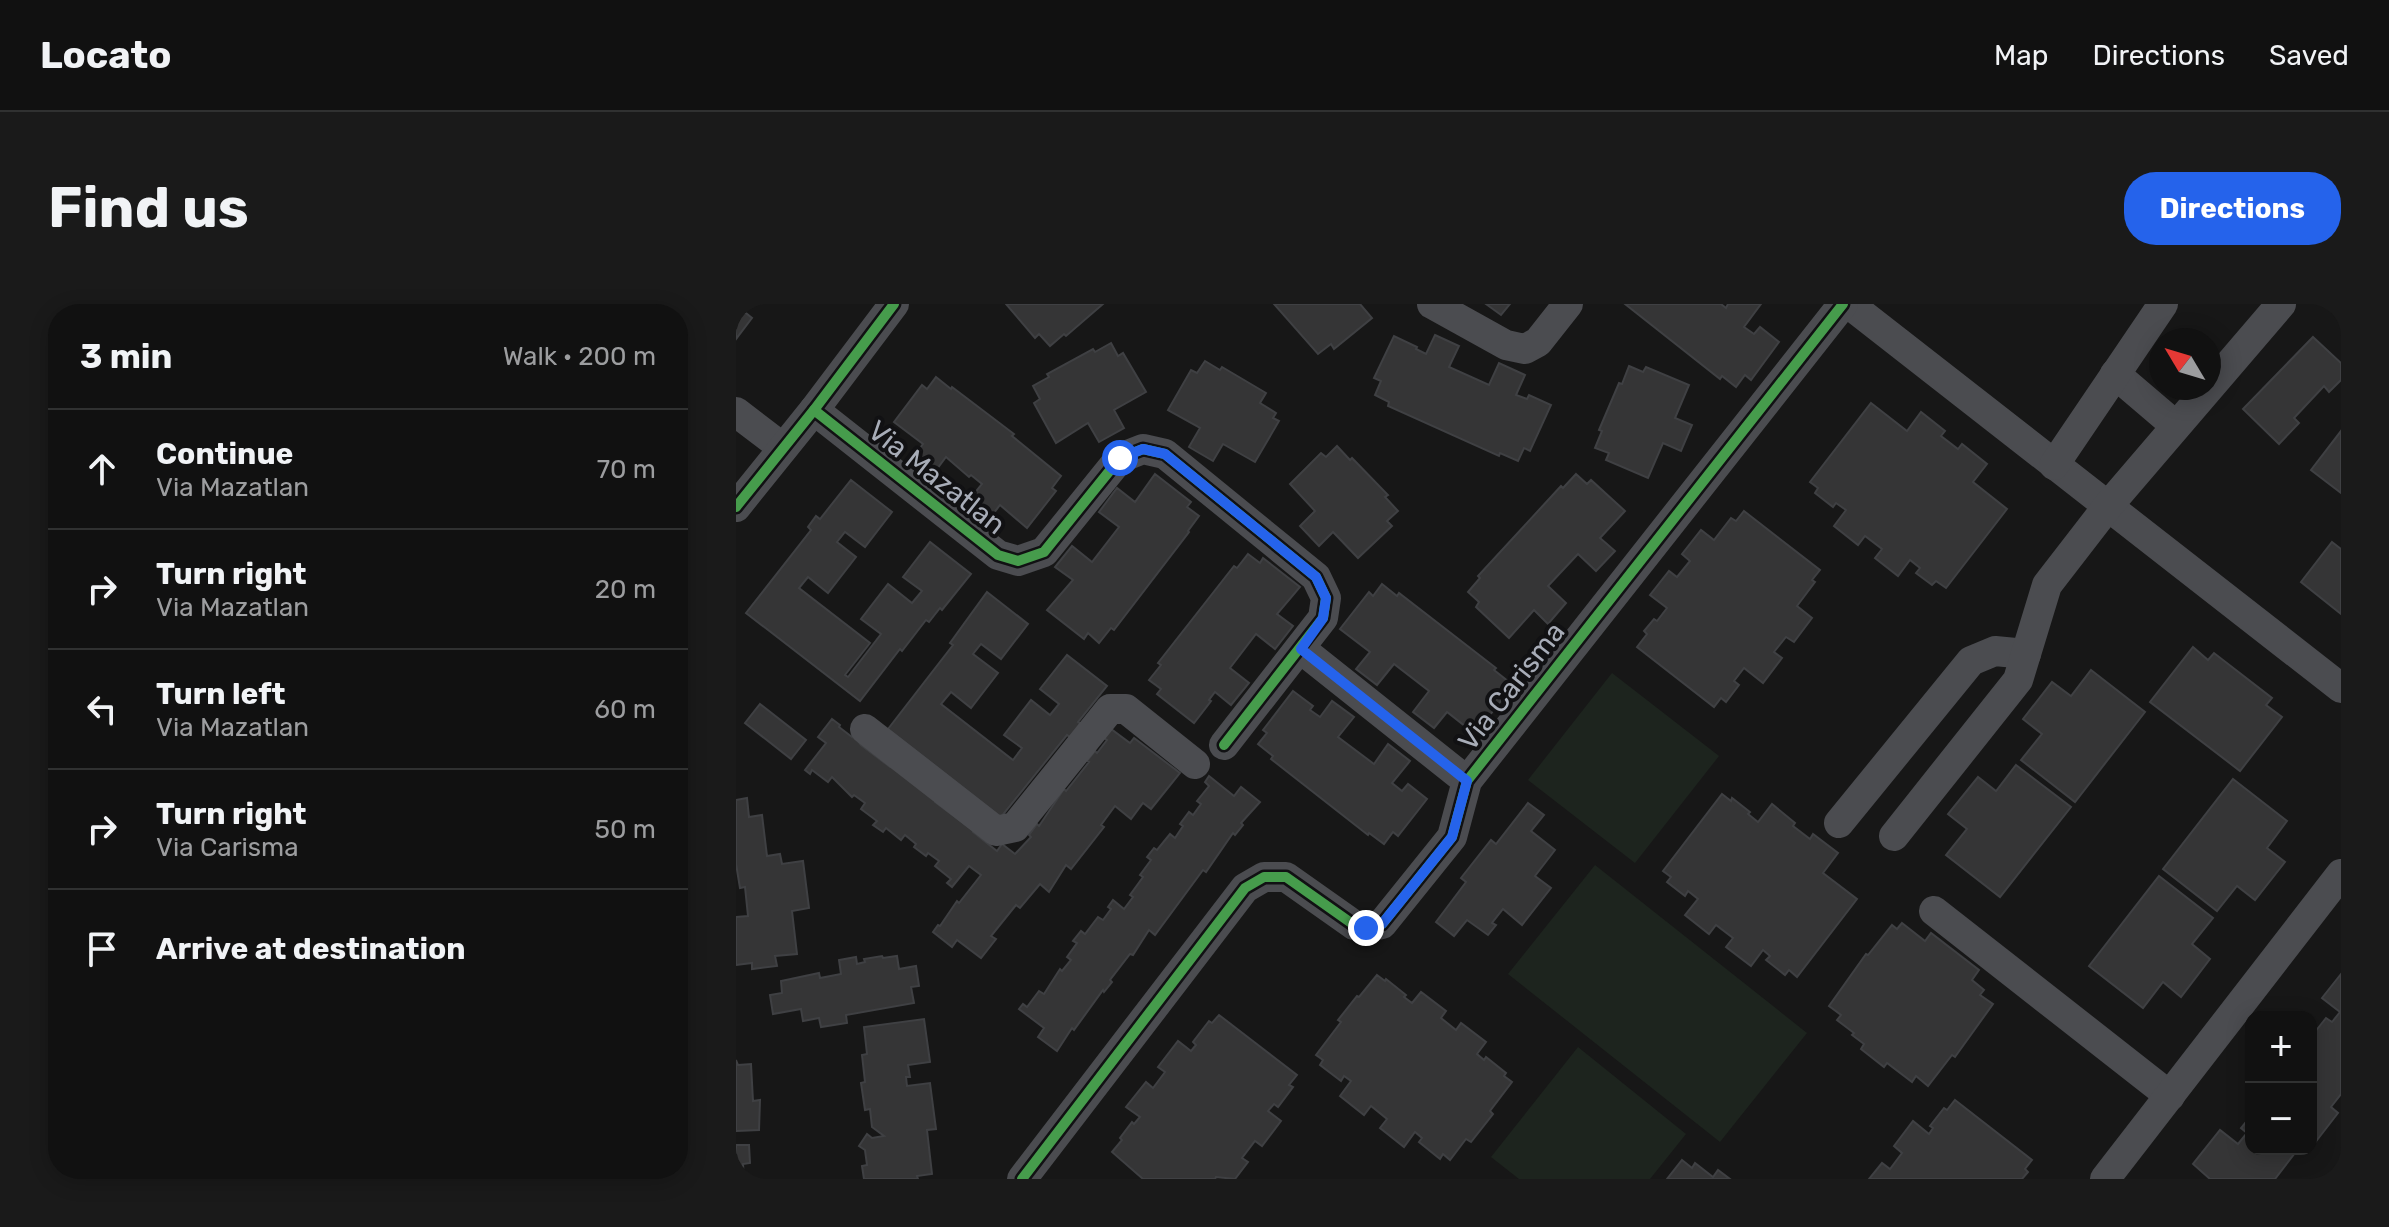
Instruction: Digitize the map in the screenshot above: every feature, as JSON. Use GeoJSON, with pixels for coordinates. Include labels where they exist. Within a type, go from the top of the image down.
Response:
{"type":"FeatureCollection","features":[{"type":"Feature","properties":{"kind":"street"},"geometry":{"type":"LineString","coordinates":[[736,507],[894,304]]}},
{"type":"Feature","properties":{"kind":"street"},"geometry":{"type":"LineString","coordinates":[[1432,304],[1506,345],[1525,349],[1538,342],[1568,304]]}},
{"type":"Feature","properties":{"kind":"street","name":"Via Carisma"},"geometry":{"type":"LineString","coordinates":[[1022,1179],[1245,888],[1264,877],[1286,877],[1354,925],[1366,928],[1382,924],[1452,837],[1467,781],[1843,304]]}},
{"type":"Feature","properties":{"kind":"street"},"geometry":{"type":"LineString","coordinates":[[1849,304],[2341,688]]}},
{"type":"Feature","properties":{"kind":"street"},"geometry":{"type":"LineString","coordinates":[[2054,465],[2163,304]]}},
{"type":"Feature","properties":{"kind":"street"},"geometry":{"type":"LineString","coordinates":[[1894,836],[2018,680],[2047,585],[2108,506],[2281,304]]}},
{"type":"Feature","properties":{"kind":"street"},"geometry":{"type":"LineString","coordinates":[[2115,374],[2176,426]]}},
{"type":"Feature","properties":{"kind":"street","name":"Via Mazatlan"},"geometry":{"type":"LineString","coordinates":[[814,410],[998,555],[1018,561],[1044,552],[1120,458],[1143,449],[1165,454],[1316,577],[1326,598],[1323,618],[1224,745]]}},
{"type":"Feature","properties":{"kind":"street"},"geometry":{"type":"LineString","coordinates":[[736,412],[783,448]]}},
{"type":"Feature","properties":{"kind":"street"},"geometry":{"type":"LineString","coordinates":[[1301,649],[1467,781]]}},
{"type":"Feature","properties":{"kind":"street"},"geometry":{"type":"LineString","coordinates":[[1839,823],[1971,661],[1995,651],[2026,654]]}},
{"type":"Feature","properties":{"kind":"street"},"geometry":{"type":"LineString","coordinates":[[865,729],[996,831],[1015,827],[1110,709],[1126,709],[1195,764]]}},
{"type":"Feature","properties":{"kind":"street"},"geometry":{"type":"LineString","coordinates":[[2105,1179],[2341,874]]}},
{"type":"Feature","properties":{"kind":"street"},"geometry":{"type":"LineString","coordinates":[[1934,911],[2170,1096]]}},
{"type":"Feature","properties":{"kind":"shaded area"},"geometry":{"type":"Polygon","coordinates":[[[1612,673],[1719,756],[1635,863],[1528,780],[1612,673]]]}},
{"type":"Feature","properties":{"kind":"shaded area"},"geometry":{"type":"Polygon","coordinates":[[[1595,865],[1807,1033],[1720,1142],[1508,974],[1595,865]]]}},
{"type":"Feature","properties":{"kind":"shaded area"},"geometry":{"type":"Polygon","coordinates":[[[1578,1047],[1686,1134],[1650,1179],[1519,1179],[1491,1157],[1578,1047]]]}},
{"type":"Feature","properties":{"kind":"building"},"geometry":{"type":"Polygon","coordinates":[[[1006,304],[1103,304],[1050,346],[1039,334],[1035,338],[1006,304]]]}},
{"type":"Feature","properties":{"kind":"building"},"geometry":{"type":"Polygon","coordinates":[[[1274,304],[1360,304],[1372,318],[1334,349],[1331,344],[1318,354],[1274,304]]]}},
{"type":"Feature","properties":{"kind":"building"},"geometry":{"type":"Polygon","coordinates":[[[1486,304],[1510,304],[1501,315],[1486,304]]]}},
{"type":"Feature","properties":{"kind":"building"},"geometry":{"type":"Polygon","coordinates":[[[1625,304],[1721,304],[1726,308],[1728,304],[1761,304],[1744,327],[1754,334],[1760,327],[1779,342],[1751,380],[1745,375],[1736,387],[1722,376],[1720,379],[1625,304]]]}},
{"type":"Feature","properties":{"kind":"building"},"geometry":{"type":"Polygon","coordinates":[[[736,305],[752,318],[736,339],[736,305]]]}},
{"type":"Feature","properties":{"kind":"building"},"geometry":{"type":"Polygon","coordinates":[[[1435,335],[1459,346],[1449,367],[1489,385],[1499,363],[1525,375],[1516,395],[1527,399],[1529,395],[1551,405],[1530,451],[1524,448],[1518,461],[1500,453],[1499,456],[1388,406],[1389,402],[1375,395],[1381,381],[1374,378],[1394,336],[1426,354],[1435,335]]]}},
{"type":"Feature","properties":{"kind":"building"},"geometry":{"type":"Polygon","coordinates":[[[2313,337],[2341,363],[2341,380],[2329,392],[2324,386],[2294,418],[2299,423],[2279,444],[2243,409],[2313,337]]]}},
{"type":"Feature","properties":{"kind":"building"},"geometry":{"type":"Polygon","coordinates":[[[1111,343],[1118,356],[1123,353],[1146,392],[1114,410],[1124,428],[1099,442],[1088,423],[1056,443],[1034,403],[1040,399],[1033,386],[1049,377],[1047,374],[1093,349],[1095,352],[1111,343]]]}},
{"type":"Feature","properties":{"kind":"building"},"geometry":{"type":"Polygon","coordinates":[[[1205,361],[1220,370],[1222,367],[1266,393],[1260,403],[1276,413],[1273,418],[1279,421],[1255,462],[1223,444],[1213,461],[1189,447],[1200,428],[1168,410],[1191,370],[1197,373],[1205,361]]]}},
{"type":"Feature","properties":{"kind":"building"},"geometry":{"type":"Polygon","coordinates":[[[1629,366],[1643,372],[1646,367],[1689,385],[1675,418],[1692,425],[1681,451],[1663,443],[1648,478],[1606,460],[1609,453],[1595,448],[1602,431],[1599,430],[1629,366]]]}},
{"type":"Feature","properties":{"kind":"building"},"geometry":{"type":"Polygon","coordinates":[[[936,377],[1014,434],[1012,436],[1061,476],[1052,488],[1056,491],[1027,528],[1000,505],[987,522],[965,505],[982,484],[946,457],[931,477],[910,461],[923,444],[894,422],[922,385],[927,389],[936,377]]]}},
{"type":"Feature","properties":{"kind":"building"},"geometry":{"type":"Polygon","coordinates":[[[1871,403],[1907,431],[1921,412],[1945,431],[1941,436],[1958,449],[1962,444],[1987,464],[1973,482],[2007,509],[1946,588],[1936,581],[1932,585],[1916,573],[1920,568],[1910,560],[1898,576],[1875,558],[1882,549],[1865,536],[1858,545],[1834,526],[1846,510],[1836,503],[1833,507],[1815,493],[1818,488],[1810,482],[1871,403]]]}},
{"type":"Feature","properties":{"kind":"building"},"geometry":{"type":"Polygon","coordinates":[[[2341,431],[2341,493],[2311,470],[2341,431]]]}},
{"type":"Feature","properties":{"kind":"building"},"geometry":{"type":"Polygon","coordinates":[[[1337,446],[1388,495],[1385,497],[1398,511],[1387,521],[1392,526],[1358,558],[1333,532],[1319,546],[1300,526],[1315,511],[1290,484],[1321,453],[1326,457],[1337,446]]]}},
{"type":"Feature","properties":{"kind":"building"},"geometry":{"type":"Polygon","coordinates":[[[1155,474],[1191,502],[1187,507],[1199,516],[1114,630],[1111,628],[1099,643],[1088,633],[1084,639],[1047,610],[1073,580],[1055,567],[1072,546],[1092,562],[1119,527],[1099,512],[1117,488],[1135,502],[1155,474]]]}},
{"type":"Feature","properties":{"kind":"building"},"geometry":{"type":"Polygon","coordinates":[[[1576,474],[1587,484],[1591,480],[1625,511],[1600,538],[1615,551],[1596,571],[1578,554],[1548,586],[1566,603],[1548,624],[1534,610],[1509,638],[1476,607],[1479,602],[1468,592],[1480,578],[1478,576],[1561,486],[1563,488],[1576,474]]]}},
{"type":"Feature","properties":{"kind":"building"},"geometry":{"type":"Polygon","coordinates":[[[851,480],[892,512],[865,547],[845,532],[837,542],[856,557],[828,593],[808,577],[799,588],[870,643],[845,675],[848,677],[881,634],[861,619],[888,584],[912,603],[922,591],[903,577],[930,542],[971,574],[942,610],[940,608],[929,622],[926,620],[902,651],[900,649],[860,701],[746,613],[811,530],[808,527],[816,516],[820,519],[851,480]]]}},
{"type":"Feature","properties":{"kind":"building"},"geometry":{"type":"Polygon","coordinates":[[[1744,511],[1820,570],[1797,606],[1812,618],[1794,642],[1786,637],[1774,652],[1782,658],[1763,683],[1744,668],[1734,681],[1739,685],[1726,702],[1721,698],[1714,707],[1637,647],[1647,634],[1644,631],[1667,608],[1650,595],[1669,571],[1677,577],[1690,561],[1682,554],[1701,530],[1714,540],[1731,518],[1736,521],[1744,511]]]}},
{"type":"Feature","properties":{"kind":"building"},"geometry":{"type":"Polygon","coordinates":[[[2332,542],[2341,549],[2341,614],[2301,582],[2332,542]]]}},
{"type":"Feature","properties":{"kind":"building"},"geometry":{"type":"Polygon","coordinates":[[[1248,554],[1260,563],[1263,558],[1300,587],[1277,614],[1293,626],[1275,649],[1256,634],[1230,668],[1249,683],[1231,705],[1215,692],[1194,723],[1157,694],[1161,689],[1149,680],[1161,665],[1158,663],[1234,566],[1237,568],[1248,554]]]}},
{"type":"Feature","properties":{"kind":"building"},"geometry":{"type":"Polygon","coordinates":[[[1382,584],[1397,596],[1399,593],[1496,668],[1494,670],[1509,682],[1500,694],[1504,697],[1475,734],[1447,712],[1434,728],[1413,712],[1429,691],[1394,664],[1377,685],[1356,669],[1370,652],[1340,629],[1369,592],[1373,596],[1382,584]]]}},
{"type":"Feature","properties":{"kind":"building"},"geometry":{"type":"Polygon","coordinates":[[[987,592],[1028,624],[1001,659],[981,644],[973,654],[998,673],[971,708],[951,692],[941,704],[1013,760],[1022,748],[1004,735],[1031,700],[1050,715],[1059,704],[1040,689],[1067,655],[1107,686],[1078,722],[1081,724],[1071,738],[1067,735],[1001,817],[888,729],[953,645],[950,643],[987,592]]]}},
{"type":"Feature","properties":{"kind":"building"},"geometry":{"type":"Polygon","coordinates":[[[2193,647],[2208,660],[2214,653],[2272,698],[2266,705],[2282,717],[2240,771],[2150,702],[2193,647]]]}},
{"type":"Feature","properties":{"kind":"building"},"geometry":{"type":"Polygon","coordinates":[[[2091,670],[2145,712],[2075,802],[2021,760],[2042,734],[2023,719],[2052,682],[2071,696],[2091,670]]]}},
{"type":"Feature","properties":{"kind":"building"},"geometry":{"type":"Polygon","coordinates":[[[1293,691],[1313,706],[1310,710],[1320,717],[1332,701],[1354,717],[1338,737],[1374,764],[1388,744],[1410,761],[1392,783],[1402,791],[1408,784],[1427,799],[1398,836],[1393,832],[1384,844],[1368,835],[1271,759],[1273,756],[1258,744],[1267,733],[1263,730],[1293,691]]]}},
{"type":"Feature","properties":{"kind":"building"},"geometry":{"type":"Polygon","coordinates":[[[760,704],[806,740],[791,759],[745,723],[760,704]]]}},
{"type":"Feature","properties":{"kind":"building"},"geometry":{"type":"Polygon","coordinates":[[[832,719],[997,851],[1002,844],[1015,854],[1031,837],[1029,835],[1037,824],[1039,826],[1064,789],[1066,791],[1095,751],[1097,753],[1107,740],[1104,738],[1111,729],[1130,743],[1134,738],[1180,773],[1151,809],[1143,803],[1131,819],[1115,806],[1101,825],[1104,827],[1071,869],[1066,865],[1049,892],[1040,884],[1020,908],[1016,905],[991,936],[996,939],[981,958],[957,940],[952,947],[933,932],[981,875],[969,866],[952,887],[947,883],[951,879],[935,866],[939,861],[914,847],[916,844],[905,835],[901,840],[886,828],[883,832],[873,825],[877,821],[861,809],[865,803],[854,795],[852,797],[832,777],[828,782],[812,770],[810,774],[805,770],[826,743],[818,737],[832,719]]]}},
{"type":"Feature","properties":{"kind":"building"},"geometry":{"type":"Polygon","coordinates":[[[2016,765],[2071,807],[2000,897],[1946,855],[1967,829],[1948,814],[1978,777],[1996,791],[2016,765]]]}},
{"type":"Feature","properties":{"kind":"building"},"geometry":{"type":"Polygon","coordinates":[[[1209,776],[1234,796],[1241,787],[1260,802],[1241,823],[1243,825],[1235,835],[1233,833],[1206,872],[1203,870],[1155,935],[1149,930],[1057,1051],[1038,1037],[1044,1028],[1019,1009],[1023,1004],[1027,1007],[1039,991],[1044,994],[1060,969],[1062,971],[1071,960],[1067,957],[1077,943],[1073,941],[1081,931],[1085,934],[1098,917],[1103,920],[1113,900],[1124,909],[1151,860],[1147,857],[1170,834],[1175,838],[1189,812],[1193,815],[1201,804],[1197,801],[1209,786],[1205,782],[1209,776]]]}},
{"type":"Feature","properties":{"kind":"building"},"geometry":{"type":"Polygon","coordinates":[[[2233,779],[2287,821],[2267,848],[2285,862],[2255,900],[2237,886],[2217,911],[2163,869],[2233,779]]]}},
{"type":"Feature","properties":{"kind":"building"},"geometry":{"type":"Polygon","coordinates":[[[1722,794],[1750,812],[1748,814],[1758,822],[1772,804],[1810,839],[1813,834],[1838,853],[1823,873],[1857,899],[1797,977],[1789,970],[1785,975],[1766,960],[1770,956],[1763,950],[1751,966],[1726,947],[1733,938],[1716,925],[1709,934],[1685,915],[1698,899],[1688,891],[1685,896],[1667,882],[1671,877],[1663,871],[1722,794]]]}},
{"type":"Feature","properties":{"kind":"building"},"geometry":{"type":"Polygon","coordinates":[[[747,798],[749,817],[762,815],[767,856],[780,854],[782,864],[803,861],[809,908],[792,911],[797,954],[775,956],[777,966],[752,969],[752,963],[736,965],[736,917],[748,916],[745,887],[740,888],[736,864],[736,800],[747,798]]]}},
{"type":"Feature","properties":{"kind":"building"},"geometry":{"type":"Polygon","coordinates":[[[1528,803],[1544,815],[1531,831],[1555,850],[1535,876],[1551,888],[1522,925],[1503,909],[1492,923],[1496,925],[1488,935],[1467,920],[1454,936],[1436,922],[1466,882],[1461,878],[1491,840],[1496,844],[1528,803]]]}},
{"type":"Feature","properties":{"kind":"building"},"geometry":{"type":"Polygon","coordinates":[[[2159,876],[2213,918],[2192,944],[2210,959],[2181,997],[2163,982],[2143,1008],[2089,966],[2159,876]]]}},
{"type":"Feature","properties":{"kind":"building"},"geometry":{"type":"Polygon","coordinates":[[[1902,923],[1925,941],[1931,933],[1979,970],[1972,980],[1984,990],[1980,995],[1993,1004],[1955,1057],[1952,1055],[1928,1086],[1916,1076],[1912,1082],[1887,1063],[1884,1067],[1861,1049],[1864,1044],[1837,1020],[1841,1015],[1829,1006],[1866,954],[1892,925],[1897,929],[1902,923]]]}},
{"type":"Feature","properties":{"kind":"building"},"geometry":{"type":"Polygon","coordinates":[[[897,956],[899,969],[916,966],[919,986],[911,987],[914,1003],[846,1015],[847,1023],[821,1027],[819,1018],[803,1021],[801,1009],[773,1014],[770,995],[782,993],[781,981],[819,973],[820,978],[841,974],[839,960],[856,957],[857,964],[865,962],[864,959],[897,956]]]}},
{"type":"Feature","properties":{"kind":"building"},"geometry":{"type":"Polygon","coordinates":[[[2341,974],[2341,1094],[2331,1107],[2338,1113],[2317,1140],[2317,1029],[2326,1018],[2332,1022],[2340,1012],[2322,998],[2341,974]]]}},
{"type":"Feature","properties":{"kind":"building"},"geometry":{"type":"Polygon","coordinates":[[[1377,975],[1406,995],[1404,997],[1412,1003],[1421,992],[1446,1011],[1441,1018],[1456,1030],[1461,1023],[1486,1042],[1477,1054],[1484,1060],[1486,1057],[1506,1073],[1504,1076],[1512,1082],[1471,1142],[1466,1139],[1450,1160],[1443,1154],[1440,1159],[1419,1142],[1422,1138],[1415,1132],[1404,1147],[1380,1128],[1387,1119],[1371,1106],[1364,1115],[1340,1096],[1351,1081],[1344,1076],[1341,1081],[1320,1065],[1323,1060],[1316,1055],[1341,1022],[1338,1020],[1377,975]]]}},
{"type":"Feature","properties":{"kind":"building"},"geometry":{"type":"Polygon","coordinates":[[[1219,1015],[1297,1075],[1289,1085],[1293,1087],[1278,1107],[1274,1104],[1268,1111],[1281,1121],[1262,1146],[1255,1141],[1242,1158],[1248,1162],[1235,1179],[1143,1179],[1112,1152],[1132,1122],[1134,1124],[1140,1117],[1126,1107],[1146,1082],[1153,1088],[1165,1072],[1158,1067],[1178,1041],[1191,1051],[1196,1045],[1193,1042],[1209,1021],[1212,1023],[1219,1015]]]}},
{"type":"Feature","properties":{"kind":"building"},"geometry":{"type":"Polygon","coordinates":[[[924,1019],[930,1062],[908,1065],[910,1077],[906,1077],[907,1086],[930,1083],[936,1129],[927,1130],[932,1174],[917,1176],[918,1179],[864,1179],[862,1166],[867,1165],[865,1150],[859,1146],[867,1134],[872,1138],[884,1136],[872,1127],[870,1109],[865,1110],[861,1083],[865,1082],[862,1055],[867,1054],[864,1027],[924,1019]]]}},
{"type":"Feature","properties":{"kind":"building"},"geometry":{"type":"Polygon","coordinates":[[[736,1060],[738,1065],[751,1064],[753,1101],[760,1100],[759,1130],[736,1131],[736,1060]]]}},
{"type":"Feature","properties":{"kind":"building"},"geometry":{"type":"Polygon","coordinates":[[[1955,1100],[2032,1160],[2022,1179],[1869,1179],[1882,1163],[1890,1169],[1902,1153],[1894,1146],[1913,1121],[1929,1134],[1933,1128],[1930,1126],[1955,1100]]]}},
{"type":"Feature","properties":{"kind":"building"},"geometry":{"type":"Polygon","coordinates":[[[2220,1130],[2238,1144],[2245,1135],[2245,1155],[2293,1155],[2275,1179],[2210,1179],[2193,1164],[2220,1130]]]}},
{"type":"Feature","properties":{"kind":"building"},"geometry":{"type":"Polygon","coordinates":[[[736,1145],[749,1145],[750,1163],[743,1164],[744,1179],[736,1179],[736,1145]]]}},
{"type":"Feature","properties":{"kind":"building"},"geometry":{"type":"Polygon","coordinates":[[[1682,1160],[1692,1168],[1695,1163],[1713,1177],[1718,1170],[1730,1179],[1667,1179],[1682,1160]]]}},
{"type":"Feature","properties":{"kind":"cycle path"},"geometry":{"type":"LineString","coordinates":[[736,507],[894,304]]}},
{"type":"Feature","properties":{"kind":"cycle path"},"geometry":{"type":"LineString","coordinates":[[1022,1179],[1245,888],[1264,877],[1286,877],[1354,925],[1366,928],[1382,924],[1452,837],[1467,781],[1843,304]]}},
{"type":"Feature","properties":{"kind":"cycle path"},"geometry":{"type":"LineString","coordinates":[[814,410],[998,555],[1018,561],[1044,552],[1120,458],[1143,449],[1165,454],[1316,577],[1326,598],[1323,618],[1224,745]]}},
{"type":"Feature","properties":{"kind":"route"},"geometry":{"type":"LineString","coordinates":[[1120,458],[1143,449],[1165,454],[1316,577],[1326,598],[1323,618],[1301,649],[1467,781],[1452,837],[1382,924],[1366,928]]}}]}
